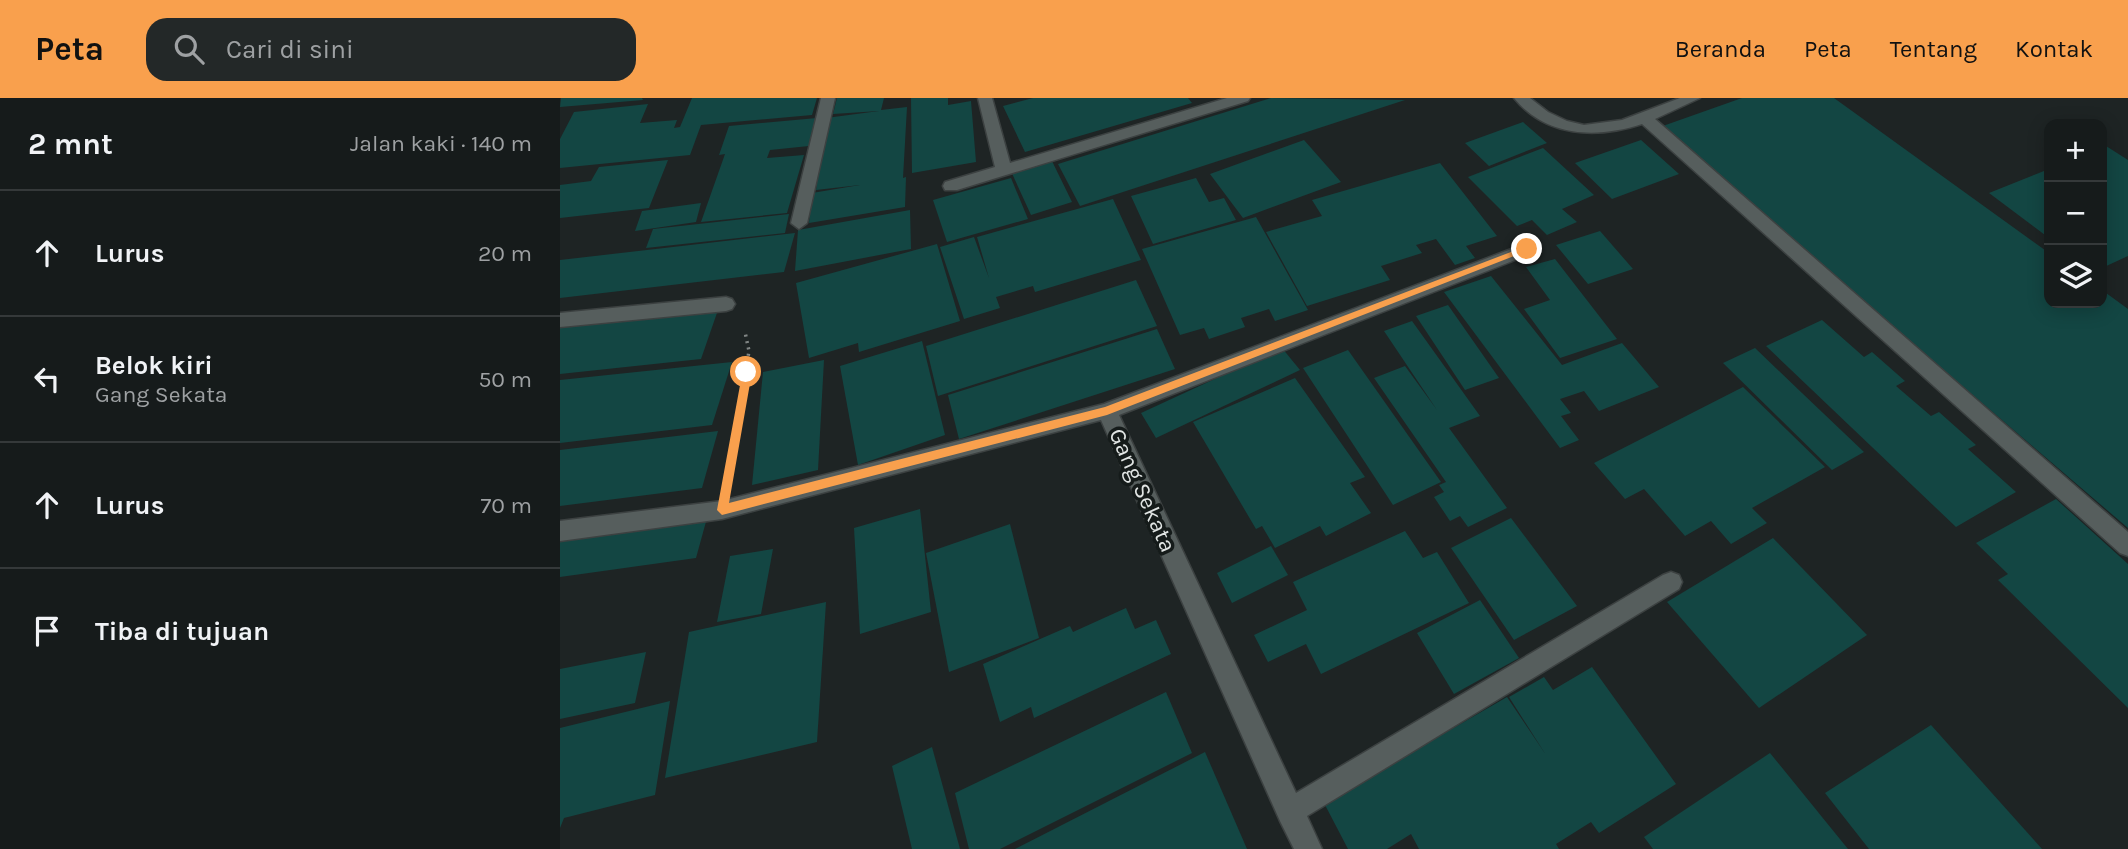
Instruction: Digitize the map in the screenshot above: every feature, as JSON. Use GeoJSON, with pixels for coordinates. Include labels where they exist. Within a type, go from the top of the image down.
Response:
{"type":"FeatureCollection","features":[{"type":"Feature","properties":{"kind":"street"},"geometry":{"type":"LineString","coordinates":[[799,223],[828,98]]}},
{"type":"Feature","properties":{"kind":"street"},"geometry":{"type":"LineString","coordinates":[[985,98],[1004,170]]}},
{"type":"Feature","properties":{"kind":"street"},"geometry":{"type":"LineString","coordinates":[[951,186],[1216,102],[1242,98]]}},
{"type":"Feature","properties":{"kind":"street"},"geometry":{"type":"LineString","coordinates":[[1521,98],[1534,111],[1559,126],[1584,130],[1611,128],[1693,98]]}},
{"type":"Feature","properties":{"kind":"street"},"geometry":{"type":"LineString","coordinates":[[1644,118],[2128,546]]}},
{"type":"Feature","properties":{"kind":"street"},"geometry":{"type":"LineString","coordinates":[[1107,411],[1527,249]]}},
{"type":"Feature","properties":{"kind":"street"},"geometry":{"type":"LineString","coordinates":[[560,320],[726,304]]}},
{"type":"Feature","properties":{"kind":"street","name":"Gang Sekata"},"geometry":{"type":"LineString","coordinates":[[560,531],[722,510],[1107,411],[1308,849]]}},
{"type":"Feature","properties":{"kind":"street"},"geometry":{"type":"LineString","coordinates":[[1289,812],[1671,582]]}},
{"type":"Feature","properties":{"kind":"path"},"geometry":{"type":"LineString","coordinates":[[722,510],[749,351],[742,325],[726,304]]}},
{"type":"Feature","properties":{"kind":"building"},"geometry":{"type":"Polygon","coordinates":[[[561,98],[642,98],[643,100],[560,107],[561,98]]]}},
{"type":"Feature","properties":{"kind":"building"},"geometry":{"type":"Polygon","coordinates":[[[692,98],[817,98],[812,115],[701,125],[690,155],[560,168],[560,139],[574,112],[648,104],[640,123],[677,120],[674,128],[680,127],[692,98]]]}},
{"type":"Feature","properties":{"kind":"building"},"geometry":{"type":"Polygon","coordinates":[[[837,98],[884,98],[881,110],[907,107],[903,178],[906,177],[905,207],[809,223],[812,193],[860,185],[816,190],[826,118],[879,111],[833,114],[837,98]]]}},
{"type":"Feature","properties":{"kind":"building"},"geometry":{"type":"Polygon","coordinates":[[[911,98],[948,98],[948,105],[971,101],[976,162],[912,173],[911,98]]]}},
{"type":"Feature","properties":{"kind":"building"},"geometry":{"type":"Polygon","coordinates":[[[1033,98],[1188,98],[1192,103],[1025,152],[1003,106],[1033,98]]]}},
{"type":"Feature","properties":{"kind":"building"},"geometry":{"type":"Polygon","coordinates":[[[1271,98],[1405,100],[1080,206],[1058,164],[1271,98]]]}},
{"type":"Feature","properties":{"kind":"building"},"geometry":{"type":"Polygon","coordinates":[[[1742,98],[1834,98],[2044,249],[2044,308],[2107,308],[2107,294],[2128,309],[2128,528],[1660,127],[1742,98]]]}},
{"type":"Feature","properties":{"kind":"building"},"geometry":{"type":"Polygon","coordinates":[[[817,118],[809,146],[770,150],[767,158],[804,155],[787,213],[701,222],[725,154],[719,155],[729,126],[817,118]]]}},
{"type":"Feature","properties":{"kind":"building"},"geometry":{"type":"Polygon","coordinates":[[[1523,122],[1547,143],[1489,166],[1465,143],[1523,122]]]}},
{"type":"Feature","properties":{"kind":"building"},"geometry":{"type":"Polygon","coordinates":[[[1304,140],[1341,182],[1243,218],[1210,174],[1304,140]]]}},
{"type":"Feature","properties":{"kind":"building"},"geometry":{"type":"Polygon","coordinates":[[[1641,140],[1679,174],[1612,199],[1575,163],[1641,140]]]}},
{"type":"Feature","properties":{"kind":"building"},"geometry":{"type":"Polygon","coordinates":[[[2107,147],[2128,160],[2128,256],[2107,266],[2107,147]]]}},
{"type":"Feature","properties":{"kind":"building"},"geometry":{"type":"Polygon","coordinates":[[[1543,148],[1594,195],[1562,209],[1577,222],[1547,235],[1532,220],[1517,226],[1468,177],[1543,148]]]}},
{"type":"Feature","properties":{"kind":"building"},"geometry":{"type":"Polygon","coordinates":[[[1050,157],[1072,202],[1031,215],[1010,169],[1050,157]]]}},
{"type":"Feature","properties":{"kind":"building"},"geometry":{"type":"Polygon","coordinates":[[[668,160],[649,208],[560,218],[560,185],[591,181],[599,167],[668,160]]]}},
{"type":"Feature","properties":{"kind":"building"},"geometry":{"type":"Polygon","coordinates":[[[1440,163],[1497,236],[1466,246],[1475,258],[1455,265],[1436,239],[1416,245],[1422,253],[1381,266],[1390,280],[1307,306],[1266,232],[1322,216],[1312,200],[1440,163]]]}},
{"type":"Feature","properties":{"kind":"building"},"geometry":{"type":"Polygon","coordinates":[[[2044,171],[2044,234],[1989,193],[2044,171]]]}},
{"type":"Feature","properties":{"kind":"building"},"geometry":{"type":"Polygon","coordinates":[[[1011,178],[1028,219],[947,242],[933,200],[1011,178]]]}},
{"type":"Feature","properties":{"kind":"building"},"geometry":{"type":"Polygon","coordinates":[[[1196,178],[1209,202],[1224,198],[1236,220],[1153,244],[1131,196],[1196,178]]]}},
{"type":"Feature","properties":{"kind":"building"},"geometry":{"type":"Polygon","coordinates":[[[1113,199],[1141,260],[1035,292],[1033,286],[996,297],[1000,308],[964,319],[940,247],[974,237],[989,278],[977,237],[1113,199]]]}},
{"type":"Feature","properties":{"kind":"building"},"geometry":{"type":"Polygon","coordinates":[[[701,203],[696,222],[635,231],[642,211],[701,203]]]}},
{"type":"Feature","properties":{"kind":"building"},"geometry":{"type":"Polygon","coordinates":[[[910,210],[911,249],[795,271],[798,230],[910,210]]]}},
{"type":"Feature","properties":{"kind":"building"},"geometry":{"type":"Polygon","coordinates":[[[789,214],[785,233],[646,248],[653,229],[789,214]]]}},
{"type":"Feature","properties":{"kind":"building"},"geometry":{"type":"Polygon","coordinates":[[[1256,217],[1308,310],[1275,321],[1269,309],[1241,318],[1245,327],[1209,339],[1204,328],[1180,335],[1142,249],[1256,217]]]}},
{"type":"Feature","properties":{"kind":"building"},"geometry":{"type":"Polygon","coordinates":[[[1600,231],[1633,269],[1588,284],[1556,245],[1600,231]]]}},
{"type":"Feature","properties":{"kind":"building"},"geometry":{"type":"Polygon","coordinates":[[[795,233],[784,272],[560,298],[560,260],[795,233]]]}},
{"type":"Feature","properties":{"kind":"building"},"geometry":{"type":"Polygon","coordinates":[[[937,244],[960,321],[859,352],[858,343],[809,358],[796,283],[937,244]]]}},
{"type":"Feature","properties":{"kind":"building"},"geometry":{"type":"Polygon","coordinates":[[[1555,259],[1617,339],[1560,358],[1524,309],[1550,300],[1526,267],[1555,259]]]}},
{"type":"Feature","properties":{"kind":"building"},"geometry":{"type":"Polygon","coordinates":[[[1491,276],[1562,365],[1622,343],[1659,387],[1599,411],[1584,391],[1560,399],[1571,413],[1561,416],[1579,440],[1560,448],[1444,292],[1491,276]]]}},
{"type":"Feature","properties":{"kind":"building"},"geometry":{"type":"Polygon","coordinates":[[[1136,280],[1157,326],[938,396],[926,346],[1136,280]]]}},
{"type":"Feature","properties":{"kind":"building"},"geometry":{"type":"Polygon","coordinates":[[[1448,305],[1499,378],[1465,390],[1416,316],[1448,305]]]}},
{"type":"Feature","properties":{"kind":"building"},"geometry":{"type":"Polygon","coordinates":[[[718,310],[701,359],[560,374],[560,326],[718,310]]]}},
{"type":"Feature","properties":{"kind":"building"},"geometry":{"type":"Polygon","coordinates":[[[1822,320],[1864,357],[1872,352],[1905,381],[1896,386],[1931,416],[1939,412],[1976,445],[1968,449],[2016,492],[1956,527],[1766,346],[1822,320]]]}},
{"type":"Feature","properties":{"kind":"building"},"geometry":{"type":"Polygon","coordinates":[[[1412,321],[1480,416],[1449,428],[1507,508],[1468,527],[1460,516],[1450,521],[1434,497],[1444,492],[1439,485],[1446,482],[1374,378],[1405,366],[1437,410],[1384,331],[1412,321]]]}},
{"type":"Feature","properties":{"kind":"building"},"geometry":{"type":"Polygon","coordinates":[[[1157,329],[1175,369],[959,439],[948,395],[1157,329]]]}},
{"type":"Feature","properties":{"kind":"building"},"geometry":{"type":"Polygon","coordinates":[[[922,341],[945,435],[858,465],[840,366],[922,341]]]}},
{"type":"Feature","properties":{"kind":"building"},"geometry":{"type":"Polygon","coordinates":[[[1282,348],[1300,370],[1156,438],[1141,413],[1282,348]]]}},
{"type":"Feature","properties":{"kind":"building"},"geometry":{"type":"Polygon","coordinates":[[[1755,348],[1864,452],[1832,470],[1723,363],[1755,348]]]}},
{"type":"Feature","properties":{"kind":"building"},"geometry":{"type":"Polygon","coordinates":[[[1348,350],[1441,482],[1393,505],[1303,368],[1348,350]]]}},
{"type":"Feature","properties":{"kind":"building"},"geometry":{"type":"Polygon","coordinates":[[[824,360],[818,470],[752,485],[763,372],[824,360]]]}},
{"type":"Feature","properties":{"kind":"building"},"geometry":{"type":"Polygon","coordinates":[[[732,362],[712,425],[560,443],[560,380],[732,362]]]}},
{"type":"Feature","properties":{"kind":"building"},"geometry":{"type":"Polygon","coordinates":[[[1295,378],[1365,477],[1350,483],[1371,513],[1326,536],[1320,526],[1275,548],[1262,526],[1256,529],[1193,422],[1295,378]]]}},
{"type":"Feature","properties":{"kind":"building"},"geometry":{"type":"Polygon","coordinates":[[[1743,387],[1825,467],[1752,508],[1767,523],[1731,544],[1711,521],[1685,536],[1644,489],[1625,499],[1594,463],[1743,387]]]}},
{"type":"Feature","properties":{"kind":"building"},"geometry":{"type":"Polygon","coordinates":[[[718,431],[702,488],[560,506],[560,450],[718,431]]]}},
{"type":"Feature","properties":{"kind":"building"},"geometry":{"type":"Polygon","coordinates":[[[2056,499],[2128,564],[2128,708],[1998,580],[2008,574],[1976,543],[2056,499]]]}},
{"type":"Feature","properties":{"kind":"building"},"geometry":{"type":"Polygon","coordinates":[[[920,509],[931,612],[860,634],[854,528],[920,509]]]}},
{"type":"Feature","properties":{"kind":"building"},"geometry":{"type":"Polygon","coordinates":[[[707,518],[696,558],[560,577],[560,537],[707,518]]]}},
{"type":"Feature","properties":{"kind":"building"},"geometry":{"type":"Polygon","coordinates":[[[1511,518],[1577,606],[1514,640],[1451,548],[1511,518]]]}},
{"type":"Feature","properties":{"kind":"building"},"geometry":{"type":"Polygon","coordinates":[[[1010,524],[1039,638],[949,672],[926,553],[1010,524]]]}},
{"type":"Feature","properties":{"kind":"building"},"geometry":{"type":"Polygon","coordinates":[[[1405,531],[1423,558],[1437,552],[1469,603],[1321,674],[1306,644],[1268,662],[1254,635],[1307,610],[1293,582],[1405,531]]]}},
{"type":"Feature","properties":{"kind":"building"},"geometry":{"type":"Polygon","coordinates":[[[1773,538],[1867,635],[1759,708],[1667,602],[1773,538]]]}},
{"type":"Feature","properties":{"kind":"building"},"geometry":{"type":"Polygon","coordinates":[[[1271,546],[1288,575],[1232,603],[1217,573],[1271,546]]]}},
{"type":"Feature","properties":{"kind":"building"},"geometry":{"type":"Polygon","coordinates":[[[773,549],[761,614],[717,622],[730,556],[773,549]]]}},
{"type":"Feature","properties":{"kind":"building"},"geometry":{"type":"Polygon","coordinates":[[[1480,600],[1519,658],[1454,694],[1417,633],[1480,600]]]}},
{"type":"Feature","properties":{"kind":"building"},"geometry":{"type":"Polygon","coordinates":[[[826,602],[817,742],[665,778],[689,632],[826,602]]]}},
{"type":"Feature","properties":{"kind":"building"},"geometry":{"type":"Polygon","coordinates":[[[1126,608],[1135,629],[1156,620],[1171,654],[1034,718],[1031,707],[1000,722],[983,664],[1070,626],[1073,632],[1126,608]]]}},
{"type":"Feature","properties":{"kind":"building"},"geometry":{"type":"Polygon","coordinates":[[[646,652],[635,703],[560,719],[560,669],[646,652]]]}},
{"type":"Feature","properties":{"kind":"building"},"geometry":{"type":"Polygon","coordinates":[[[1592,667],[1676,784],[1599,833],[1591,822],[1556,844],[1559,849],[1419,849],[1411,834],[1387,849],[1348,849],[1324,803],[1507,697],[1546,755],[1509,697],[1544,677],[1553,690],[1592,667]]]}},
{"type":"Feature","properties":{"kind":"building"},"geometry":{"type":"Polygon","coordinates":[[[1166,692],[1192,753],[1000,849],[969,849],[955,793],[1166,692]]]}},
{"type":"Feature","properties":{"kind":"building"},"geometry":{"type":"Polygon","coordinates":[[[670,701],[655,795],[564,818],[560,828],[560,728],[670,701]]]}},
{"type":"Feature","properties":{"kind":"building"},"geometry":{"type":"Polygon","coordinates":[[[1931,725],[2042,849],[1869,849],[1825,793],[1931,725]]]}},
{"type":"Feature","properties":{"kind":"building"},"geometry":{"type":"Polygon","coordinates":[[[932,747],[960,849],[912,849],[892,766],[932,747]]]}},
{"type":"Feature","properties":{"kind":"building"},"geometry":{"type":"Polygon","coordinates":[[[1205,752],[1247,849],[1015,849],[1205,752]]]}},
{"type":"Feature","properties":{"kind":"building"},"geometry":{"type":"Polygon","coordinates":[[[1770,753],[1848,849],[1653,849],[1644,837],[1770,753]]]}},
{"type":"Feature","properties":{"kind":"route"},"geometry":{"type":"LineString","coordinates":[[746,372],[722,510],[1107,411],[1527,249]]}}]}
